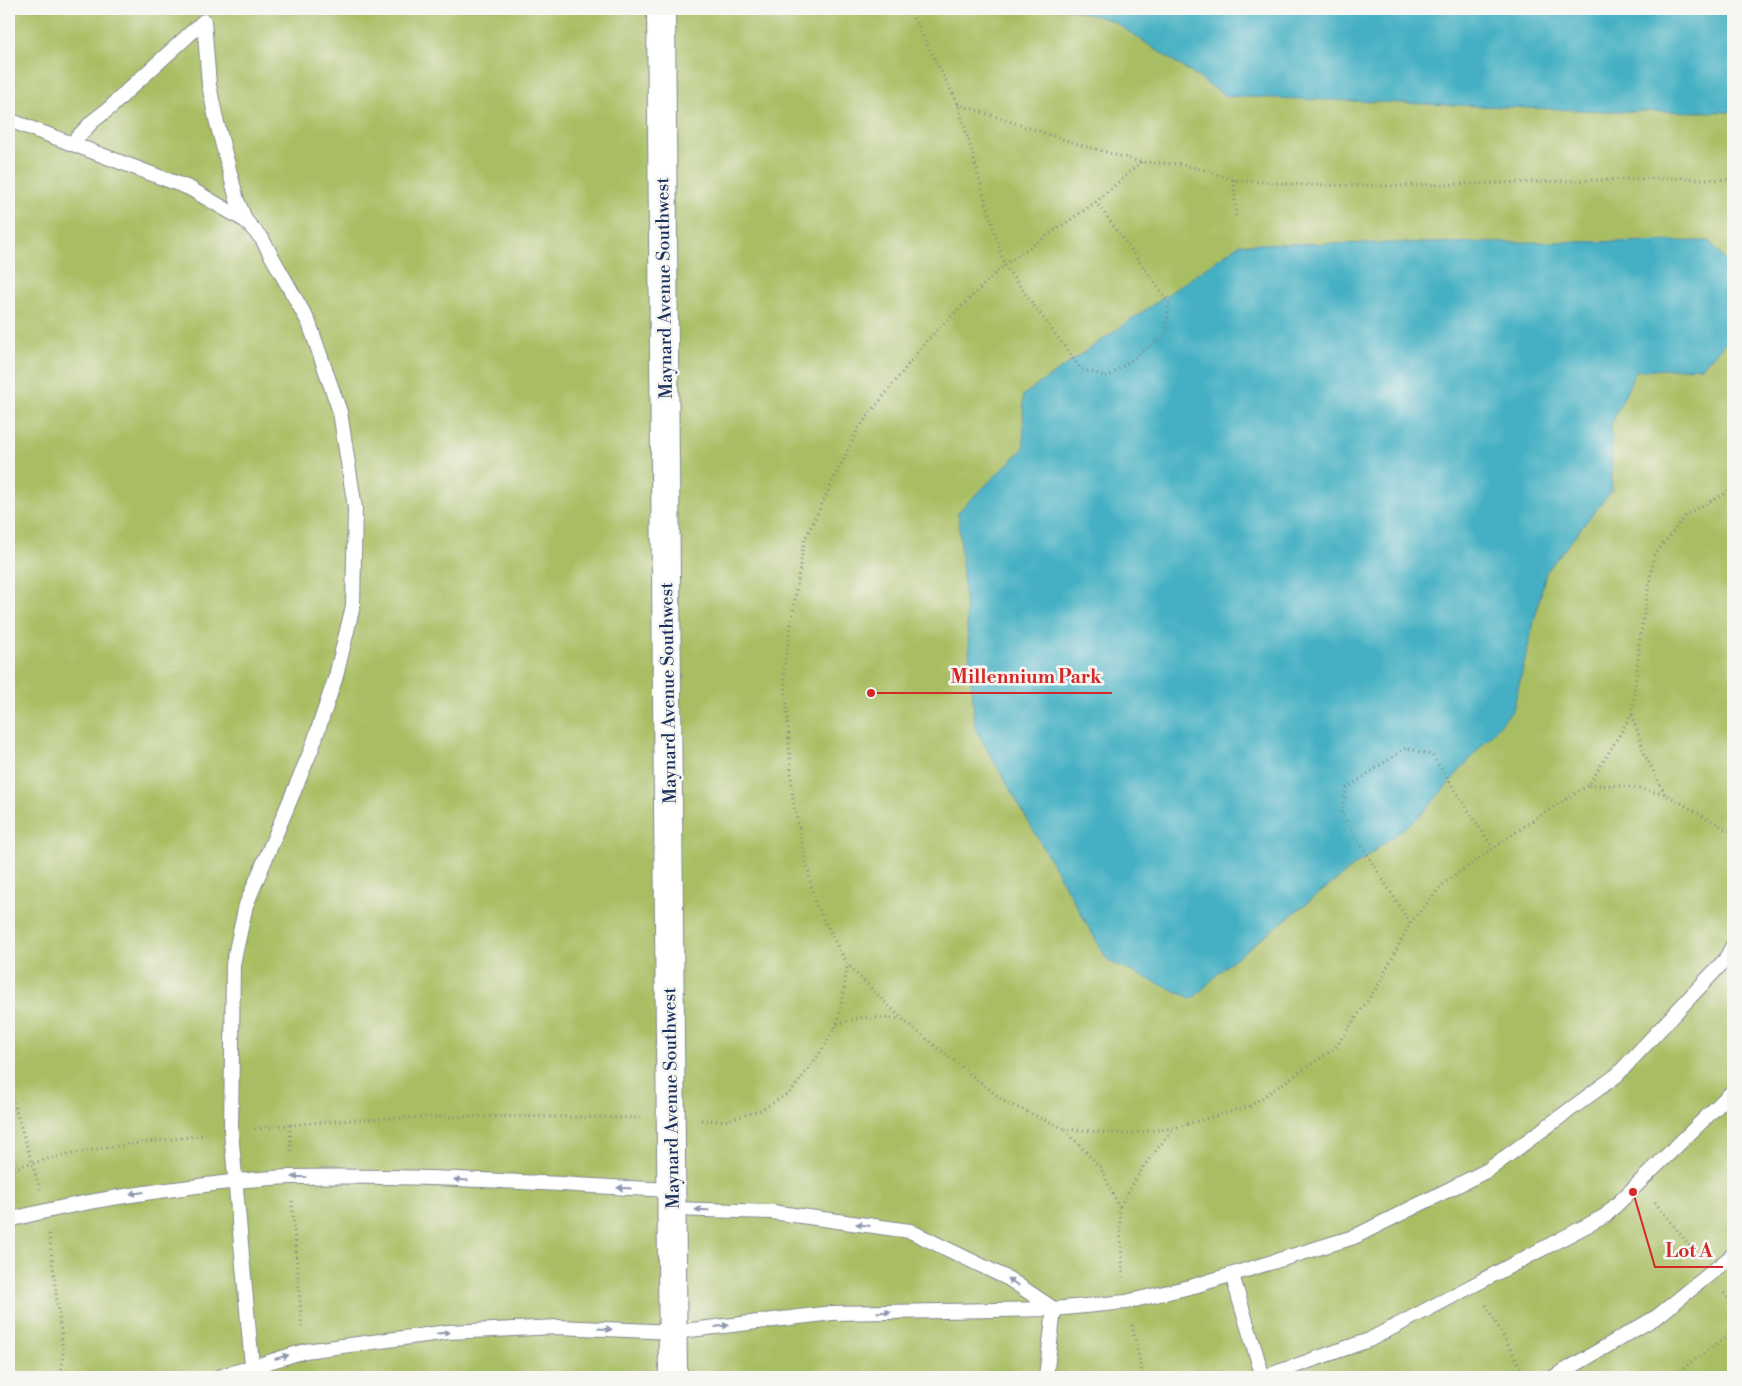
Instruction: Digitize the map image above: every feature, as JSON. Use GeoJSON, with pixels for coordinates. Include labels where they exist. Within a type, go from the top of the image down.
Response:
{"type":"FeatureCollection","features":[{"type":"Feature","properties":{"kind":"street","name":"Maynard Avenue Southwest"},"geometry":{"type":"LineString","coordinates":[[661,9],[673,1377]]}},
{"type":"Feature","properties":{"kind":"lane"},"geometry":{"type":"LineString","coordinates":[[71,144],[93,121],[111,108],[204,15]]}},
{"type":"Feature","properties":{"kind":"lane"},"geometry":{"type":"LineString","coordinates":[[204,15],[211,94],[237,200],[246,221]]}},
{"type":"Feature","properties":{"kind":"lane"},"geometry":{"type":"LineString","coordinates":[[9,120],[189,188],[246,221],[262,239],[309,323],[340,412],[356,508],[353,606],[336,676],[312,748],[246,905],[233,964],[231,1132],[252,1372]]}},
{"type":"Feature","properties":{"kind":"lane"},"geometry":{"type":"LineString","coordinates":[[219,1377],[252,1372],[305,1351],[448,1332],[558,1327],[674,1332],[832,1313],[1054,1309],[1126,1302],[1194,1286],[1354,1237],[1488,1170],[1618,1075],[1729,964],[1733,945]]}},
{"type":"Feature","properties":{"kind":"lane"},"geometry":{"type":"LineString","coordinates":[[1232,1275],[1263,1377],[1369,1340],[1605,1216],[1733,1091]]}},
{"type":"Feature","properties":{"kind":"lane"},"geometry":{"type":"LineString","coordinates":[[9,1220],[45,1210],[122,1195],[234,1181],[291,1177],[420,1178],[672,1200],[910,1231],[1009,1279],[1054,1309]]}},
{"type":"Feature","properties":{"kind":"lane"},"geometry":{"type":"LineString","coordinates":[[1554,1377],[1658,1316],[1733,1255]]}},
{"type":"Feature","properties":{"kind":"lane"},"geometry":{"type":"LineString","coordinates":[[1046,1377],[1054,1309]]}},
{"type":"Feature","properties":{"kind":"path"},"geometry":{"type":"LineString","coordinates":[[909,9],[958,104],[1004,265],[1081,369],[1108,377],[1166,334],[1169,302],[1096,202]]}},
{"type":"Feature","properties":{"kind":"path"},"geometry":{"type":"LineString","coordinates":[[958,104],[1077,144],[1141,162],[1179,164],[1205,170],[1234,180],[1307,185],[1380,186],[1676,178],[1733,180]]}},
{"type":"Feature","properties":{"kind":"path"},"geometry":{"type":"LineString","coordinates":[[1141,162],[1096,202],[1004,265],[928,339],[858,429],[804,542],[784,668],[793,801],[815,903],[847,964],[902,1019],[1005,1102],[1064,1129],[1124,1134],[1174,1128],[1250,1106],[1335,1048],[1379,984],[1410,923],[1444,883],[1539,816],[1589,785],[1632,714]]}},
{"type":"Feature","properties":{"kind":"path"},"geometry":{"type":"LineString","coordinates":[[1234,180],[1236,218]]}},
{"type":"Feature","properties":{"kind":"path"},"geometry":{"type":"LineString","coordinates":[[1665,794],[1645,756],[1632,714],[1640,638],[1654,555],[1687,514],[1733,489]]}},
{"type":"Feature","properties":{"kind":"path"},"geometry":{"type":"LineString","coordinates":[[1410,923],[1341,813],[1347,788],[1406,748],[1432,755],[1493,848]]}},
{"type":"Feature","properties":{"kind":"path"},"geometry":{"type":"LineString","coordinates":[[1589,785],[1623,786],[1665,794],[1733,833]]}},
{"type":"Feature","properties":{"kind":"path"},"geometry":{"type":"LineString","coordinates":[[9,1170],[32,1162],[104,1147],[290,1125],[420,1117],[725,1120],[761,1110],[790,1092],[822,1050],[837,1024],[843,998],[847,964]]}},
{"type":"Feature","properties":{"kind":"path"},"geometry":{"type":"LineString","coordinates":[[837,1024],[864,1017],[902,1019]]}},
{"type":"Feature","properties":{"kind":"path"},"geometry":{"type":"LineString","coordinates":[[290,1125],[291,1177],[305,1351]]}},
{"type":"Feature","properties":{"kind":"path"},"geometry":{"type":"LineString","coordinates":[[1064,1129],[1101,1168],[1119,1207],[1143,1167],[1174,1128]]}},
{"type":"Feature","properties":{"kind":"path"},"geometry":{"type":"LineString","coordinates":[[1639,1182],[1733,1304]]}},
{"type":"Feature","properties":{"kind":"path"},"geometry":{"type":"LineString","coordinates":[[1476,1284],[1526,1377]]}},
{"type":"Feature","properties":{"kind":"path"},"geometry":{"type":"LineString","coordinates":[[1671,1377],[1733,1332]]}},
{"type":"Feature","properties":{"kind":"green space"},"geometry":{"type":"Polygon","coordinates":[[[9,9],[1733,9],[1733,1377],[9,1377],[9,9]]]}},
{"type":"Feature","properties":{"kind":"water"},"geometry":{"type":"Polygon","coordinates":[[[1070,9],[1733,9],[1733,112],[1605,111],[1226,96],[1113,21],[1070,9]]]}},
{"type":"Feature","properties":{"kind":"water"},"geometry":{"type":"Polygon","coordinates":[[[1710,241],[1733,272],[1732,336],[1702,367],[1636,371],[1611,425],[1612,490],[1546,572],[1513,710],[1422,814],[1228,964],[1193,999],[1108,961],[975,728],[958,512],[1024,448],[1023,395],[1240,244],[1710,241]]]}},
{"type":"Feature","properties":{"kind":"place","name":"Millennium Park"},"geometry":{"type":"Point","coordinates":[871,693]}},
{"type":"Feature","properties":{"kind":"place","name":"Lot A"},"geometry":{"type":"Point","coordinates":[1633,1192]}}]}
